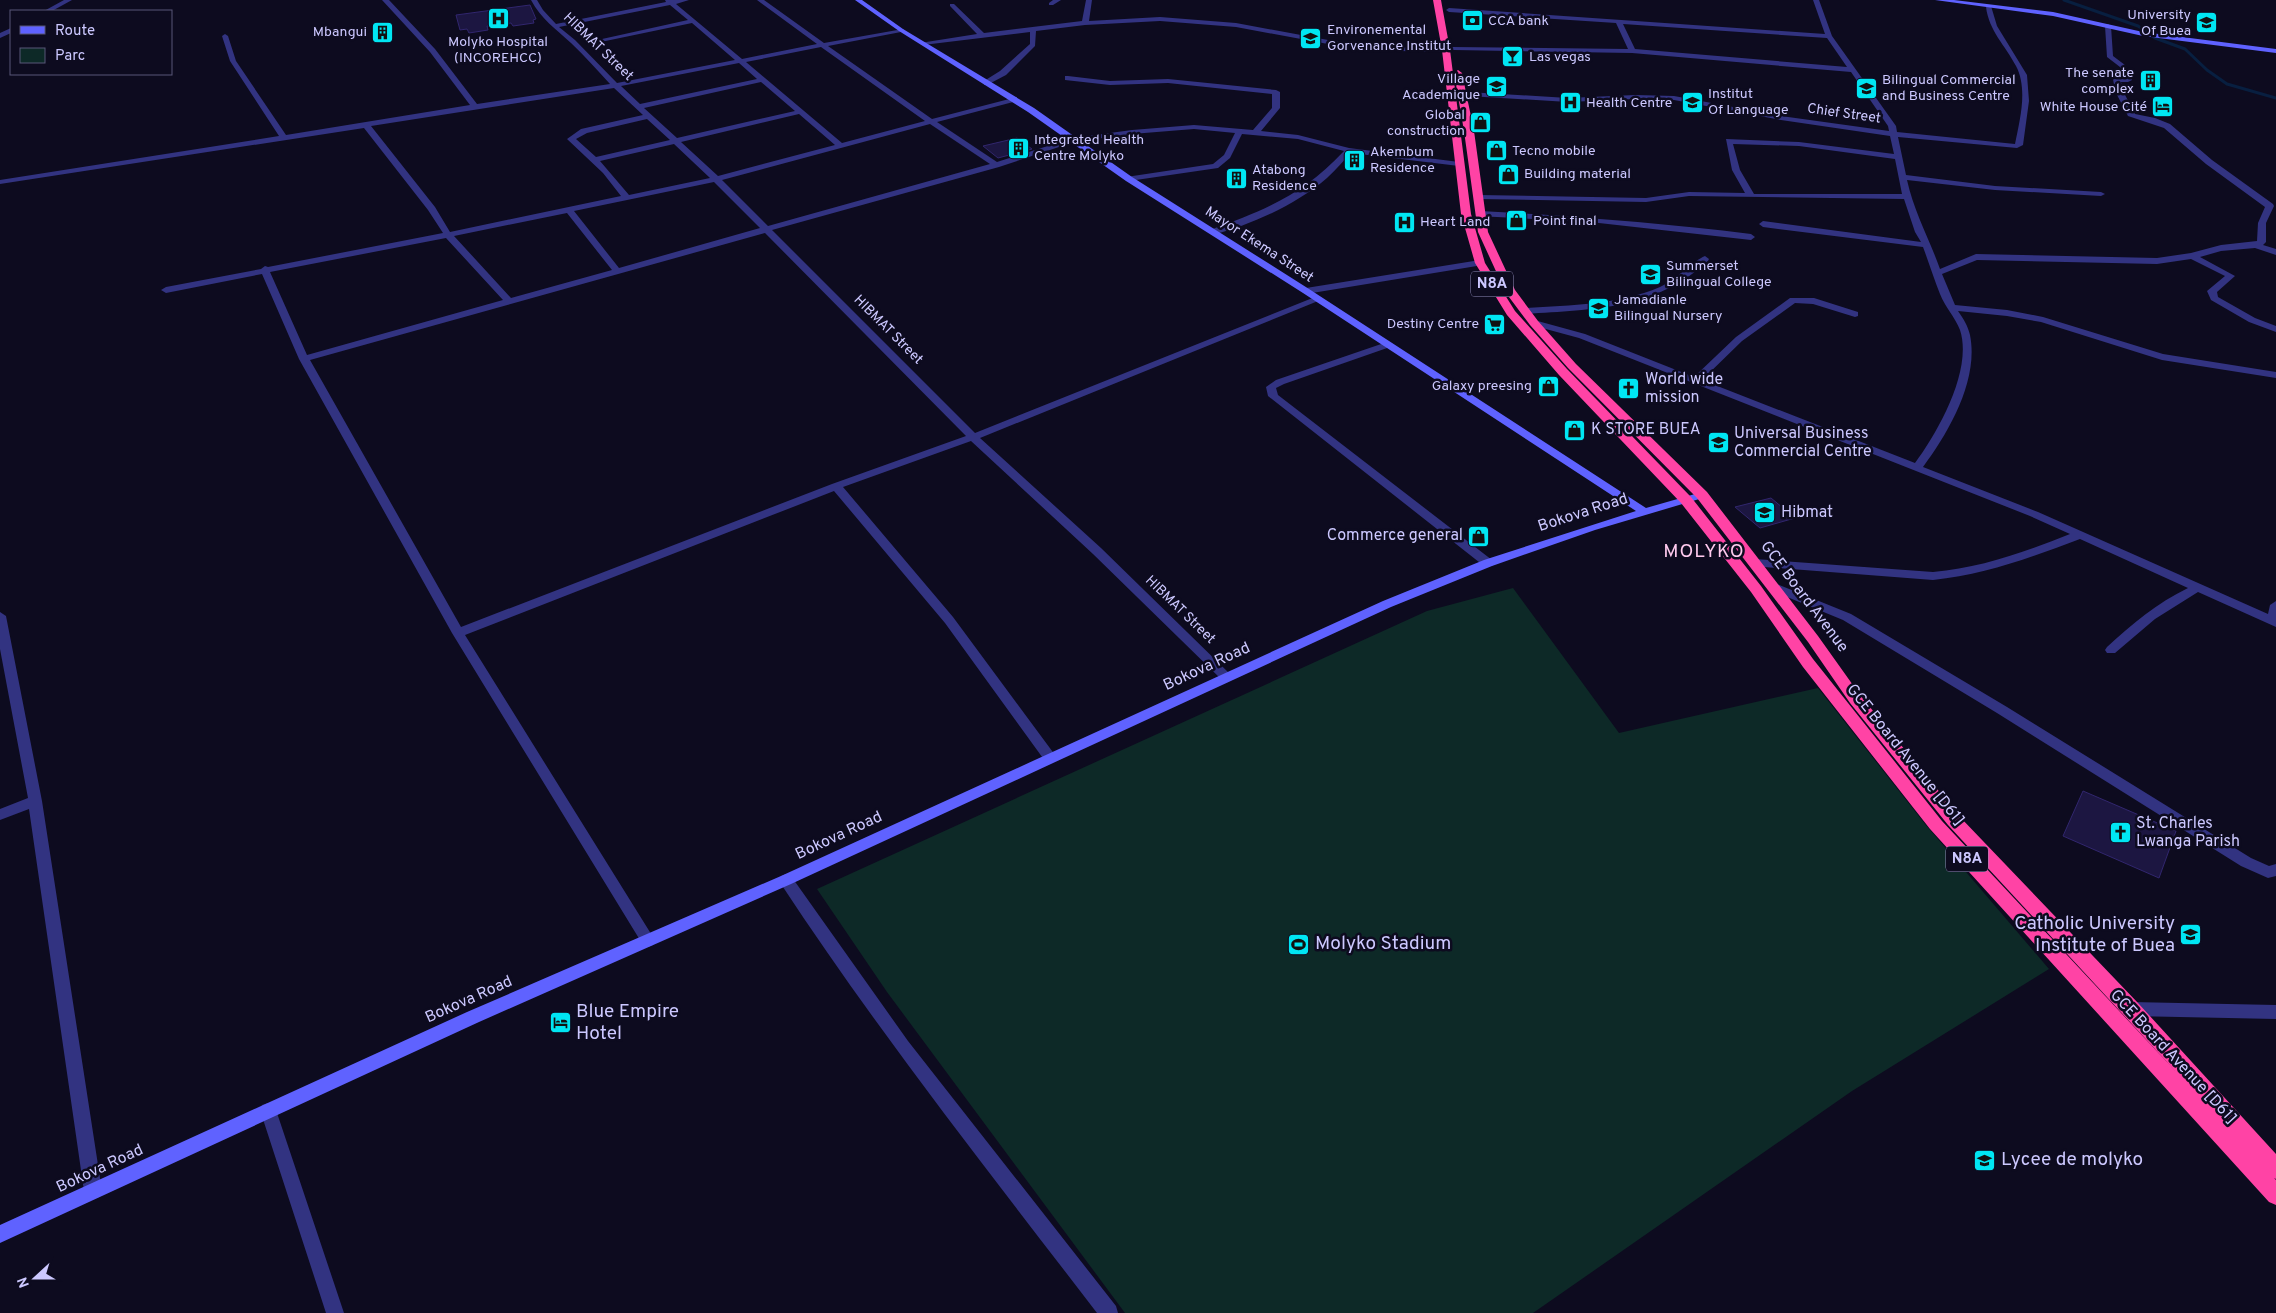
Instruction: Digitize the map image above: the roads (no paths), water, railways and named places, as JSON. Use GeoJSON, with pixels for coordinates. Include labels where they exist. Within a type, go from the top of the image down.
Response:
{"type":"FeatureCollection","features":[{"type":"Feature","properties":{"kind":"highway","name":"N8A"},"geometry":{"type":"LineString","coordinates":[[1437,0],[1450,49],[1480,214],[1484,232],[1495,261],[1510,290],[1534,323],[1694,498]]}},
{"type":"Feature","properties":{"kind":"highway","name":"N8A"},"geometry":{"type":"LineString","coordinates":[[1448,5],[1450,49]]}},
{"type":"Feature","properties":{"kind":"highway","name":"N8A"},"geometry":{"type":"LineString","coordinates":[[1457,93],[1459,164],[1466,214],[1480,263],[1511,313],[1534,341],[1694,498]]}},
{"type":"Feature","properties":{"kind":"highway","name":"GCE Board Avenue"},"geometry":{"type":"LineString","coordinates":[[1694,498],[1755,563],[1813,639],[1855,699],[1954,821],[2131,1009],[2276,1169]]}},
{"type":"Feature","properties":{"kind":"highway","name":"GCE Board Avenue [D61]"},"geometry":{"type":"LineString","coordinates":[[1694,498],[1808,663],[1936,825],[2276,1195]]}},
{"type":"Feature","properties":{"kind":"street"},"geometry":{"type":"LineString","coordinates":[[49,10],[69,0]]}},
{"type":"Feature","properties":{"kind":"street"},"geometry":{"type":"LineString","coordinates":[[385,0],[417,31],[456,78],[475,106]]}},
{"type":"Feature","properties":{"kind":"street","name":"HIBMAT Street"},"geometry":{"type":"LineString","coordinates":[[534,0],[540,11],[554,26],[573,41],[615,85],[716,179],[973,437],[1097,550],[1226,677]]}},
{"type":"Feature","properties":{"kind":"street"},"geometry":{"type":"LineString","coordinates":[[554,26],[669,1],[686,0]]}},
{"type":"Feature","properties":{"kind":"street"},"geometry":{"type":"LineString","coordinates":[[760,0],[930,121],[996,165]]}},
{"type":"Feature","properties":{"kind":"street","name":"Mayor Ekema Street"},"geometry":{"type":"LineString","coordinates":[[858,0],[923,44],[1014,99],[1129,179],[1306,291],[1645,512]]}},
{"type":"Feature","properties":{"kind":"street"},"geometry":{"type":"LineString","coordinates":[[1051,4],[1058,0]]}},
{"type":"Feature","properties":{"kind":"street"},"geometry":{"type":"LineString","coordinates":[[1085,23],[1088,0]]}},
{"type":"Feature","properties":{"kind":"street"},"geometry":{"type":"LineString","coordinates":[[1816,0],[1829,36],[1881,108],[1895,134],[1907,197],[1919,232],[1927,245],[1950,307],[1964,329],[1966,336],[1966,372],[1948,421],[1937,441],[1916,469]]}},
{"type":"Feature","properties":{"kind":"street"},"geometry":{"type":"LineString","coordinates":[[1938,0],[2054,14],[2144,34],[2276,50]]}},
{"type":"Feature","properties":{"kind":"street"},"geometry":{"type":"LineString","coordinates":[[669,1],[760,80],[840,145]]}},
{"type":"Feature","properties":{"kind":"street"},"geometry":{"type":"LineString","coordinates":[[952,5],[982,35]]}},
{"type":"Feature","properties":{"kind":"street"},"geometry":{"type":"LineString","coordinates":[[1448,5],[1619,22],[1829,36]]}},
{"type":"Feature","properties":{"kind":"street","name":"Chief Street"},"geometry":{"type":"LineString","coordinates":[[1457,93],[1568,100],[1634,97],[1674,98],[1781,118],[1895,134],[2012,147],[2019,145],[2024,119],[2023,76],[1999,38],[1990,18],[1989,7]]}},
{"type":"Feature","properties":{"kind":"street"},"geometry":{"type":"LineString","coordinates":[[923,44],[1033,29],[1136,19],[1236,25],[1294,38],[1399,49],[1632,51],[1854,70]]}},
{"type":"Feature","properties":{"kind":"street"},"geometry":{"type":"LineString","coordinates":[[596,41],[693,21]]}},
{"type":"Feature","properties":{"kind":"street"},"geometry":{"type":"LineString","coordinates":[[1619,22],[1619,28],[1629,42],[1632,51]]}},
{"type":"Feature","properties":{"kind":"street"},"geometry":{"type":"LineString","coordinates":[[1937,273],[1954,265],[1984,257],[2138,262],[2192,256],[2221,248],[2256,245],[2262,242],[2259,231],[2263,218],[2270,206],[2209,162],[2167,126],[2152,120],[2132,116],[2120,91],[2117,79],[2128,80],[2123,66],[2110,57],[2108,26]]}},
{"type":"Feature","properties":{"kind":"street"},"geometry":{"type":"LineString","coordinates":[[987,83],[1003,73],[1033,45],[1033,29]]}},
{"type":"Feature","properties":{"kind":"street"},"geometry":{"type":"LineString","coordinates":[[0,182],[615,85],[901,30]]}},
{"type":"Feature","properties":{"kind":"street"},"geometry":{"type":"LineString","coordinates":[[225,36],[233,60],[284,138]]}},
{"type":"Feature","properties":{"kind":"street"},"geometry":{"type":"LineString","coordinates":[[1068,78],[1110,83],[1168,81],[1276,92],[1276,108],[1254,134]]}},
{"type":"Feature","properties":{"kind":"street"},"geometry":{"type":"LineString","coordinates":[[639,107],[760,80]]}},
{"type":"Feature","properties":{"kind":"street"},"geometry":{"type":"LineString","coordinates":[[166,290],[448,235],[716,179],[1014,99]]}},
{"type":"Feature","properties":{"kind":"street"},"geometry":{"type":"LineString","coordinates":[[594,160],[800,112]]}},
{"type":"Feature","properties":{"kind":"street"},"geometry":{"type":"LineString","coordinates":[[627,198],[606,171],[571,139],[575,135],[648,116]]}},
{"type":"Feature","properties":{"kind":"street"},"geometry":{"type":"LineString","coordinates":[[366,125],[432,209],[448,235],[508,300]]}},
{"type":"Feature","properties":{"kind":"street"},"geometry":{"type":"LineString","coordinates":[[304,359],[508,300],[617,272],[996,165],[1073,140],[1170,128],[1194,127],[1298,137],[1349,150],[1459,164]]}},
{"type":"Feature","properties":{"kind":"street"},"geometry":{"type":"LineString","coordinates":[[1129,179],[1206,168],[1222,163],[1232,150],[1239,132]]}},
{"type":"Feature","properties":{"kind":"street"},"geometry":{"type":"LineString","coordinates":[[1751,196],[1736,170],[1728,141],[1799,144],[1898,157]]}},
{"type":"Feature","properties":{"kind":"street"},"geometry":{"type":"LineString","coordinates":[[1213,232],[1264,214],[1280,206],[1323,177],[1349,150]]}},
{"type":"Feature","properties":{"kind":"street"},"geometry":{"type":"LineString","coordinates":[[1904,176],[1995,188],[2101,194]]}},
{"type":"Feature","properties":{"kind":"street"},"geometry":{"type":"LineString","coordinates":[[1478,197],[1646,200],[1689,194],[1907,197]]}},
{"type":"Feature","properties":{"kind":"street"},"geometry":{"type":"LineString","coordinates":[[568,210],[617,272]]}},
{"type":"Feature","properties":{"kind":"street"},"geometry":{"type":"LineString","coordinates":[[1480,214],[1583,218],[1751,237]]}},
{"type":"Feature","properties":{"kind":"street"},"geometry":{"type":"LineString","coordinates":[[1763,224],[1927,245]]}},
{"type":"Feature","properties":{"kind":"street"},"geometry":{"type":"LineString","coordinates":[[2256,245],[2276,252]]}},
{"type":"Feature","properties":{"kind":"street"},"geometry":{"type":"LineString","coordinates":[[2192,256],[2231,276],[2212,292],[2214,298],[2252,320],[2276,329]]}},
{"type":"Feature","properties":{"kind":"street"},"geometry":{"type":"LineString","coordinates":[[1526,312],[1601,305],[1643,295],[1665,288],[1690,272],[1705,259]]}},
{"type":"Feature","properties":{"kind":"street"},"geometry":{"type":"LineString","coordinates":[[1306,291],[1480,263]]}},
{"type":"Feature","properties":{"kind":"street"},"geometry":{"type":"LineString","coordinates":[[266,269],[268,279],[304,359],[458,633],[648,940]]}},
{"type":"Feature","properties":{"kind":"street"},"geometry":{"type":"LineString","coordinates":[[458,633],[836,486],[973,437],[1318,299]]}},
{"type":"Feature","properties":{"kind":"street"},"geometry":{"type":"LineString","coordinates":[[1696,380],[1739,339],[1793,300],[1814,301],[1855,314]]}},
{"type":"Feature","properties":{"kind":"street"},"geometry":{"type":"LineString","coordinates":[[1950,307],[2007,313],[2043,320],[2162,357],[2276,375]]}},
{"type":"Feature","properties":{"kind":"street"},"geometry":{"type":"LineString","coordinates":[[1534,323],[1582,336],[1916,469],[1999,500],[2274,622],[2276,605]]}},
{"type":"Feature","properties":{"kind":"street"},"geometry":{"type":"LineString","coordinates":[[1387,345],[1280,382],[1271,387],[1273,396],[1488,563]]}},
{"type":"Feature","properties":{"kind":"street"},"geometry":{"type":"LineString","coordinates":[[836,486],[948,620],[1050,758]]}},
{"type":"Feature","properties":{"kind":"street","name":"Bokova Road"},"geometry":{"type":"LineString","coordinates":[[0,1234],[473,1017],[786,880],[1386,604],[1488,563],[1694,498]]}},
{"type":"Feature","properties":{"kind":"street"},"geometry":{"type":"LineString","coordinates":[[1755,563],[1932,576],[1956,574],[2011,561],[2079,535]]}},
{"type":"Feature","properties":{"kind":"street"},"geometry":{"type":"LineString","coordinates":[[1772,586],[1847,617],[2002,710],[2246,862],[2268,872],[2276,870]]}},
{"type":"Feature","properties":{"kind":"street"},"geometry":{"type":"LineString","coordinates":[[2111,650],[2139,624],[2167,603],[2195,588]]}},
{"type":"Feature","properties":{"kind":"street"},"geometry":{"type":"LineString","coordinates":[[0,616],[35,801],[93,1192]]}},
{"type":"Feature","properties":{"kind":"street"},"geometry":{"type":"LineString","coordinates":[[0,815],[35,801]]}},
{"type":"Feature","properties":{"kind":"street"},"geometry":{"type":"LineString","coordinates":[[786,880],[824,939],[1109,1313]]}},
{"type":"Feature","properties":{"kind":"street"},"geometry":{"type":"LineString","coordinates":[[2131,1009],[2276,1012]]}},
{"type":"Feature","properties":{"kind":"street"},"geometry":{"type":"LineString","coordinates":[[268,1110],[335,1313]]}},
{"type":"Feature","properties":{"kind":"waterway"},"geometry":{"type":"LineString","coordinates":[[2064,0],[2138,26],[2155,38],[2185,49],[2207,70],[2227,84],[2276,98]]}},
{"type":"Feature","properties":{"kind":"place","name":"Molyko Hospital (INCOREHCC)"},"geometry":{"type":"Point","coordinates":[498,19]}},
{"type":"Feature","properties":{"kind":"place","name":"CCA bank"},"geometry":{"type":"Point","coordinates":[1472,21]}},
{"type":"Feature","properties":{"kind":"place","name":"University Of Buea"},"geometry":{"type":"Point","coordinates":[2207,23]}},
{"type":"Feature","properties":{"kind":"place","name":"Mbangui"},"geometry":{"type":"Point","coordinates":[383,32]}},
{"type":"Feature","properties":{"kind":"place","name":"Environemental Gorvenance Institut"},"geometry":{"type":"Point","coordinates":[1311,38]}},
{"type":"Feature","properties":{"kind":"place","name":"Las vegas"},"geometry":{"type":"Point","coordinates":[1513,57]}},
{"type":"Feature","properties":{"kind":"place","name":"The senate complex"},"geometry":{"type":"Point","coordinates":[2150,81]}},
{"type":"Feature","properties":{"kind":"place","name":"Village Academique"},"geometry":{"type":"Point","coordinates":[1496,87]}},
{"type":"Feature","properties":{"kind":"place","name":"Bilingual Commercial and Business Centre"},"geometry":{"type":"Point","coordinates":[1866,88]}},
{"type":"Feature","properties":{"kind":"place","name":"Institut Of Language"},"geometry":{"type":"Point","coordinates":[1692,102]}},
{"type":"Feature","properties":{"kind":"place","name":"Health Centre"},"geometry":{"type":"Point","coordinates":[1570,103]}},
{"type":"Feature","properties":{"kind":"place","name":"White House Cité"},"geometry":{"type":"Point","coordinates":[2163,107]}},
{"type":"Feature","properties":{"kind":"place","name":"Global construction"},"geometry":{"type":"Point","coordinates":[1481,123]}},
{"type":"Feature","properties":{"kind":"place","name":"Integrated Health Centre Molyko"},"geometry":{"type":"Point","coordinates":[1018,148]}},
{"type":"Feature","properties":{"kind":"place","name":"Tecno mobile"},"geometry":{"type":"Point","coordinates":[1496,151]}},
{"type":"Feature","properties":{"kind":"place","name":"Akembum Residence"},"geometry":{"type":"Point","coordinates":[1354,160]}},
{"type":"Feature","properties":{"kind":"place","name":"Building material"},"geometry":{"type":"Point","coordinates":[1508,174]}},
{"type":"Feature","properties":{"kind":"place","name":"Atabong Residence"},"geometry":{"type":"Point","coordinates":[1236,178]}},
{"type":"Feature","properties":{"kind":"place","name":"Point final"},"geometry":{"type":"Point","coordinates":[1517,221]}},
{"type":"Feature","properties":{"kind":"place","name":"Heart Land"},"geometry":{"type":"Point","coordinates":[1404,222]}},
{"type":"Feature","properties":{"kind":"place","name":"Summerset Bilingual College"},"geometry":{"type":"Point","coordinates":[1650,274]}},
{"type":"Feature","properties":{"kind":"place","name":"Jamadianle Bilingual Nursery"},"geometry":{"type":"Point","coordinates":[1598,308]}},
{"type":"Feature","properties":{"kind":"place","name":"Destiny Centre"},"geometry":{"type":"Point","coordinates":[1495,324]}},
{"type":"Feature","properties":{"kind":"place","name":"Galaxy preesing"},"geometry":{"type":"Point","coordinates":[1548,386]}},
{"type":"Feature","properties":{"kind":"place","name":"World wide mission"},"geometry":{"type":"Point","coordinates":[1629,389]}},
{"type":"Feature","properties":{"kind":"place","name":"K STORE BUEA"},"geometry":{"type":"Point","coordinates":[1575,430]}},
{"type":"Feature","properties":{"kind":"place","name":"Universal Business Commercial Centre"},"geometry":{"type":"Point","coordinates":[1718,443]}},
{"type":"Feature","properties":{"kind":"place","name":"Hibmat"},"geometry":{"type":"Point","coordinates":[1765,513]}},
{"type":"Feature","properties":{"kind":"place","name":"Commerce general"},"geometry":{"type":"Point","coordinates":[1479,536]}},
{"type":"Feature","properties":{"kind":"place","name":"St. Charles Lwanga Parish"},"geometry":{"type":"Point","coordinates":[2120,833]}},
{"type":"Feature","properties":{"kind":"place","name":"Catholic University Institute of Buea"},"geometry":{"type":"Point","coordinates":[2191,935]}},
{"type":"Feature","properties":{"kind":"place","name":"Molyko Stadium"},"geometry":{"type":"Point","coordinates":[1299,944]}},
{"type":"Feature","properties":{"kind":"place","name":"Blue Empire Hotel"},"geometry":{"type":"Point","coordinates":[560,1023]}},
{"type":"Feature","properties":{"kind":"place","name":"Lycee de molyko"},"geometry":{"type":"Point","coordinates":[1985,1160]}},
{"type":"Feature","properties":{"kind":"district","name":"MOLYKO"},"geometry":{"type":"Point","coordinates":[1704,552]}}]}
